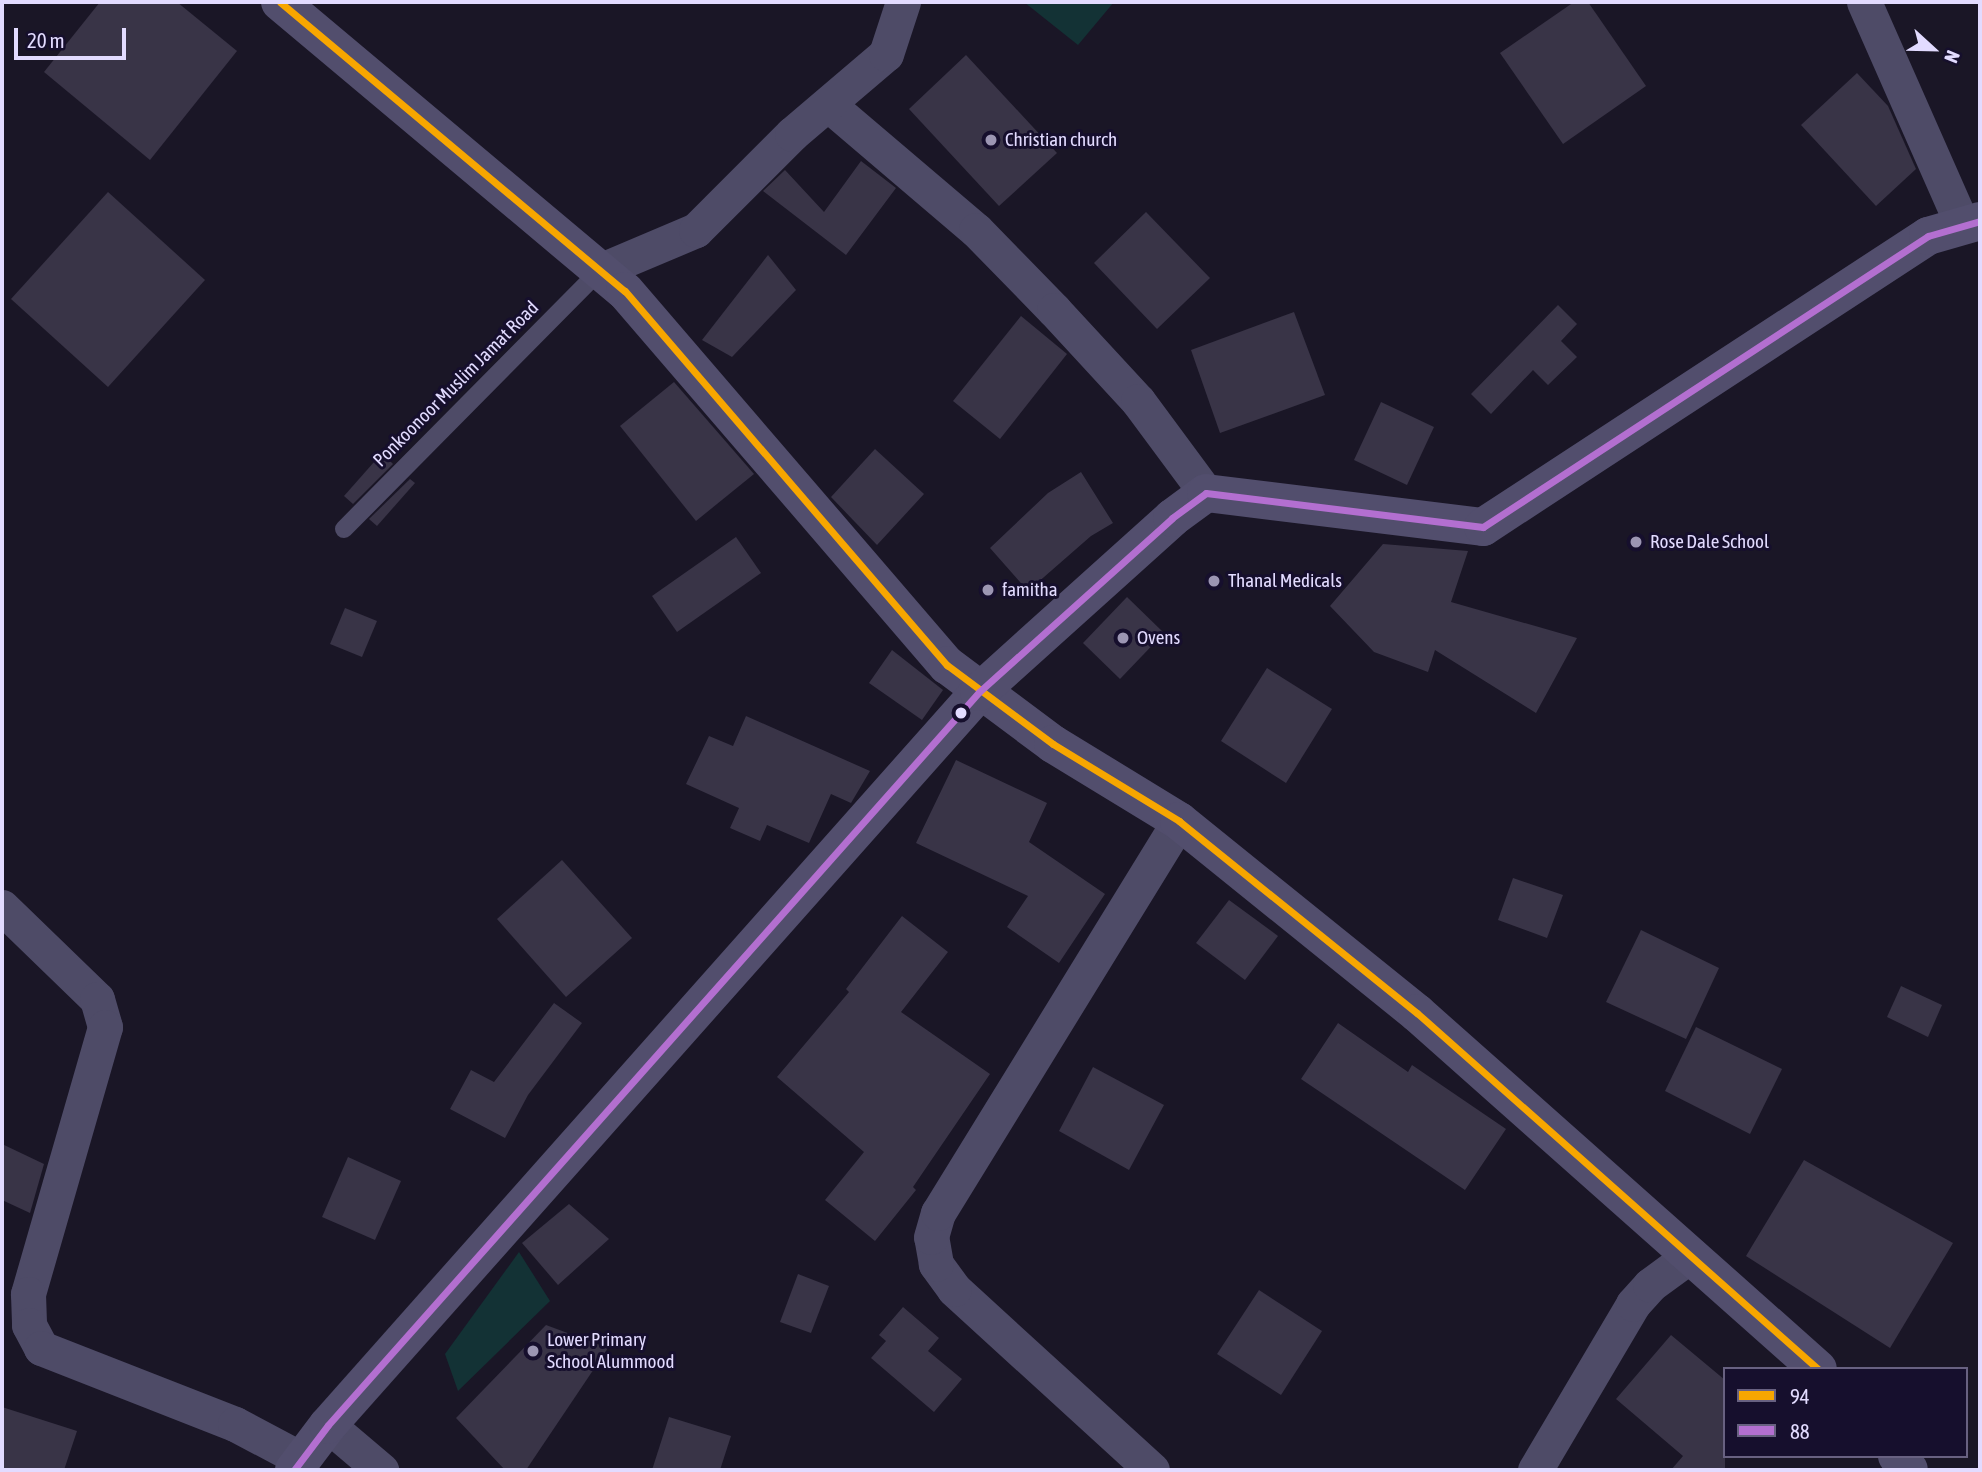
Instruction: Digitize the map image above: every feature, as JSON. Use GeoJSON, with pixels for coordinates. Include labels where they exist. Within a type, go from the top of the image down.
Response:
{"type":"FeatureCollection","features":[{"type":"Feature","properties":{"kind":"main road"},"geometry":{"type":"LineString","coordinates":[[280,2],[625,291],[947,665],[979,692],[1053,744],[1179,821],[1418,1013],[1816,1367]]}},
{"type":"Feature","properties":{"kind":"main road"},"geometry":{"type":"LineString","coordinates":[[298,1465],[328,1424],[979,692],[1172,518],[1206,493],[1483,527],[1928,236],[1972,224]]}},
{"type":"Feature","properties":{"kind":"street"},"geometry":{"type":"LineString","coordinates":[[599,271],[696,230],[792,134],[830,105],[886,54],[903,2]]}},
{"type":"Feature","properties":{"kind":"street"},"geometry":{"type":"LineString","coordinates":[[1864,2],[1972,224]]}},
{"type":"Feature","properties":{"kind":"street"},"geometry":{"type":"LineString","coordinates":[[830,105],[976,230],[1045,301],[1138,401],[1206,493]]}},
{"type":"Feature","properties":{"kind":"street"},"geometry":{"type":"LineString","coordinates":[[1152,1470],[954,1289],[936,1264],[931,1237],[938,1213],[1179,821]]}},
{"type":"Feature","properties":{"kind":"street"},"geometry":{"type":"LineString","coordinates":[[2,907],[97,999],[105,1027],[28,1294],[29,1325],[41,1348],[235,1424],[298,1465]]}},
{"type":"Feature","properties":{"kind":"street"},"geometry":{"type":"LineString","coordinates":[[1535,1470],[1633,1304],[1650,1284],[1691,1255]]}},
{"type":"Feature","properties":{"kind":"street"},"geometry":{"type":"LineString","coordinates":[[328,1424],[381,1470]]}},
{"type":"Feature","properties":{"kind":"lane","name":"Ponkoonoor Muslim Jamat Road"},"geometry":{"type":"LineString","coordinates":[[344,529],[599,271]]}},
{"type":"Feature","properties":{"kind":"green space"},"geometry":{"type":"Polygon","coordinates":[[[1024,2],[1114,2],[1078,45],[1024,2]]]}},
{"type":"Feature","properties":{"kind":"green space"},"geometry":{"type":"Polygon","coordinates":[[[519,1252],[550,1301],[458,1391],[445,1354],[519,1252]]]}},
{"type":"Feature","properties":{"kind":"building"},"geometry":{"type":"Polygon","coordinates":[[[100,2],[177,2],[237,51],[150,160],[44,72],[100,2]]]}},
{"type":"Feature","properties":{"kind":"building"},"geometry":{"type":"Polygon","coordinates":[[[1574,2],[1588,2],[1646,86],[1563,144],[1500,53],[1574,2]]]}},
{"type":"Feature","properties":{"kind":"building","name":"Christian church"},"geometry":{"type":"Polygon","coordinates":[[[966,55],[1057,153],[999,206],[909,109],[966,55]]]}},
{"type":"Feature","properties":{"kind":"building"},"geometry":{"type":"Polygon","coordinates":[[[1857,73],[1888,106],[1916,169],[1876,206],[1801,125],[1857,73]]]}},
{"type":"Feature","properties":{"kind":"building"},"geometry":{"type":"Polygon","coordinates":[[[861,161],[896,188],[846,255],[763,191],[785,170],[824,212],[861,161]]]}},
{"type":"Feature","properties":{"kind":"building"},"geometry":{"type":"Polygon","coordinates":[[[108,192],[205,280],[108,387],[11,299],[108,192]]]}},
{"type":"Feature","properties":{"kind":"building"},"geometry":{"type":"Polygon","coordinates":[[[1146,212],[1210,278],[1157,329],[1094,263],[1146,212]]]}},
{"type":"Feature","properties":{"kind":"building"},"geometry":{"type":"Polygon","coordinates":[[[768,255],[796,290],[732,357],[702,340],[768,255]]]}},
{"type":"Feature","properties":{"kind":"building"},"geometry":{"type":"Polygon","coordinates":[[[1558,305],[1577,324],[1561,341],[1577,357],[1548,385],[1533,370],[1491,414],[1471,394],[1558,305]]]}},
{"type":"Feature","properties":{"kind":"building"},"geometry":{"type":"Polygon","coordinates":[[[1294,312],[1325,395],[1220,433],[1191,350],[1294,312]]]}},
{"type":"Feature","properties":{"kind":"building"},"geometry":{"type":"Polygon","coordinates":[[[1021,316],[1067,354],[1000,439],[953,401],[1021,316]]]}},
{"type":"Feature","properties":{"kind":"building"},"geometry":{"type":"Polygon","coordinates":[[[674,382],[754,474],[696,521],[620,426],[674,382]]]}},
{"type":"Feature","properties":{"kind":"building"},"geometry":{"type":"Polygon","coordinates":[[[1381,402],[1434,427],[1407,485],[1354,460],[1381,402]]]}},
{"type":"Feature","properties":{"kind":"building"},"geometry":{"type":"Polygon","coordinates":[[[875,449],[924,494],[877,545],[831,497],[875,449]]]}},
{"type":"Feature","properties":{"kind":"building"},"geometry":{"type":"Polygon","coordinates":[[[382,453],[393,464],[353,504],[344,496],[382,453]]]}},
{"type":"Feature","properties":{"kind":"building"},"geometry":{"type":"Polygon","coordinates":[[[1081,472],[1113,523],[1091,536],[1028,591],[990,548],[1048,493],[1081,472]]]}},
{"type":"Feature","properties":{"kind":"building"},"geometry":{"type":"Polygon","coordinates":[[[410,479],[415,483],[377,526],[369,519],[410,479]]]}},
{"type":"Feature","properties":{"kind":"building"},"geometry":{"type":"Polygon","coordinates":[[[736,537],[761,573],[677,632],[652,596],[736,537]]]}},
{"type":"Feature","properties":{"kind":"building"},"geometry":{"type":"Polygon","coordinates":[[[1383,544],[1468,551],[1451,602],[1577,638],[1536,713],[1435,650],[1428,672],[1374,652],[1330,606],[1383,544]]]}},
{"type":"Feature","properties":{"kind":"building","name":"Ovens"},"geometry":{"type":"Polygon","coordinates":[[[1127,597],[1164,633],[1120,679],[1083,643],[1127,597]]]}},
{"type":"Feature","properties":{"kind":"building"},"geometry":{"type":"Polygon","coordinates":[[[345,608],[377,621],[362,657],[330,644],[345,608]]]}},
{"type":"Feature","properties":{"kind":"building"},"geometry":{"type":"Polygon","coordinates":[[[892,650],[943,690],[922,720],[869,683],[892,650]]]}},
{"type":"Feature","properties":{"kind":"building"},"geometry":{"type":"Polygon","coordinates":[[[1267,668],[1332,709],[1286,783],[1221,741],[1267,668]]]}},
{"type":"Feature","properties":{"kind":"building"},"geometry":{"type":"Polygon","coordinates":[[[746,716],[870,771],[851,803],[831,794],[809,843],[767,825],[760,841],[730,828],[739,808],[686,784],[709,736],[733,746],[746,716]]]}},
{"type":"Feature","properties":{"kind":"building"},"geometry":{"type":"Polygon","coordinates":[[[956,760],[1047,803],[1029,842],[1105,894],[1059,963],[1007,927],[1028,896],[916,843],[956,760]]]}},
{"type":"Feature","properties":{"kind":"building"},"geometry":{"type":"Polygon","coordinates":[[[562,860],[632,938],[566,997],[497,919],[562,860]]]}},
{"type":"Feature","properties":{"kind":"building"},"geometry":{"type":"Polygon","coordinates":[[[1513,878],[1563,895],[1547,938],[1498,920],[1513,878]]]}},
{"type":"Feature","properties":{"kind":"building"},"geometry":{"type":"Polygon","coordinates":[[[1229,900],[1278,936],[1245,980],[1196,943],[1229,900]]]}},
{"type":"Feature","properties":{"kind":"building"},"geometry":{"type":"Polygon","coordinates":[[[902,916],[948,952],[901,1012],[990,1074],[913,1187],[916,1190],[875,1241],[825,1200],[864,1152],[777,1077],[849,992],[846,989],[902,916]]]}},
{"type":"Feature","properties":{"kind":"building"},"geometry":{"type":"Polygon","coordinates":[[[1641,930],[1719,968],[1686,1039],[1606,1002],[1641,930]]]}},
{"type":"Feature","properties":{"kind":"building"},"geometry":{"type":"Polygon","coordinates":[[[1901,986],[1942,1005],[1928,1037],[1887,1017],[1901,986]]]}},
{"type":"Feature","properties":{"kind":"building"},"geometry":{"type":"Polygon","coordinates":[[[554,1003],[582,1023],[528,1095],[505,1138],[450,1109],[471,1070],[494,1082],[554,1003]]]}},
{"type":"Feature","properties":{"kind":"building"},"geometry":{"type":"Polygon","coordinates":[[[1338,1023],[1408,1072],[1412,1065],[1506,1129],[1465,1190],[1301,1079],[1338,1023]]]}},
{"type":"Feature","properties":{"kind":"building"},"geometry":{"type":"Polygon","coordinates":[[[1696,1027],[1782,1069],[1750,1134],[1665,1091],[1696,1027]]]}},
{"type":"Feature","properties":{"kind":"building"},"geometry":{"type":"Polygon","coordinates":[[[1093,1067],[1164,1105],[1129,1170],[1059,1131],[1093,1067]]]}},
{"type":"Feature","properties":{"kind":"building"},"geometry":{"type":"Polygon","coordinates":[[[2,1144],[44,1164],[30,1213],[2,1200],[2,1144]]]}},
{"type":"Feature","properties":{"kind":"building"},"geometry":{"type":"Polygon","coordinates":[[[348,1157],[401,1181],[375,1240],[322,1217],[348,1157]]]}},
{"type":"Feature","properties":{"kind":"building"},"geometry":{"type":"Polygon","coordinates":[[[1804,1160],[1953,1243],[1890,1348],[1746,1256],[1804,1160]]]}},
{"type":"Feature","properties":{"kind":"building"},"geometry":{"type":"Polygon","coordinates":[[[569,1204],[609,1239],[558,1285],[522,1243],[569,1204]]]}},
{"type":"Feature","properties":{"kind":"building"},"geometry":{"type":"Polygon","coordinates":[[[798,1274],[829,1286],[811,1333],[780,1322],[798,1274]]]}},
{"type":"Feature","properties":{"kind":"building"},"geometry":{"type":"Polygon","coordinates":[[[1259,1290],[1322,1331],[1281,1395],[1217,1354],[1259,1290]]]}},
{"type":"Feature","properties":{"kind":"building"},"geometry":{"type":"Polygon","coordinates":[[[903,1307],[939,1338],[928,1351],[962,1379],[934,1412],[871,1358],[886,1341],[879,1335],[903,1307]]]}},
{"type":"Feature","properties":{"kind":"building"},"geometry":{"type":"Polygon","coordinates":[[[546,1325],[608,1348],[526,1470],[505,1470],[456,1418],[546,1325]]]}},
{"type":"Feature","properties":{"kind":"building"},"geometry":{"type":"Polygon","coordinates":[[[1671,1335],[1723,1378],[1725,1470],[1671,1470],[1683,1456],[1616,1399],[1671,1335]]]}},
{"type":"Feature","properties":{"kind":"building"},"geometry":{"type":"Polygon","coordinates":[[[2,1407],[77,1431],[64,1470],[2,1470],[2,1407]]]}},
{"type":"Feature","properties":{"kind":"building"},"geometry":{"type":"Polygon","coordinates":[[[669,1417],[731,1436],[720,1470],[652,1470],[669,1417]]]}},
{"type":"Feature","properties":{"kind":"transit line","name":"94"},"geometry":{"type":"LineString","coordinates":[[280,2],[625,291],[947,665],[1053,744],[1179,821],[1417,1013],[1816,1367]]}},
{"type":"Feature","properties":{"kind":"transit line","name":"88"},"geometry":{"type":"LineString","coordinates":[[294,1470],[328,1425],[979,692],[1172,518],[1206,493],[1483,527],[1928,236],[1980,221]]}},
{"type":"Feature","properties":{"kind":"place","name":"Christian church"},"geometry":{"type":"Point","coordinates":[991,140]}},
{"type":"Feature","properties":{"kind":"place","name":"Rose Dale School"},"geometry":{"type":"Point","coordinates":[1636,542]}},
{"type":"Feature","properties":{"kind":"place","name":"Thanal Medicals"},"geometry":{"type":"Point","coordinates":[1214,581]}},
{"type":"Feature","properties":{"kind":"place","name":"famitha"},"geometry":{"type":"Point","coordinates":[988,590]}},
{"type":"Feature","properties":{"kind":"place","name":"Ovens"},"geometry":{"type":"Point","coordinates":[1123,638]}},
{"type":"Feature","properties":{"kind":"place","name":"Lower Primary School Alummood"},"geometry":{"type":"Point","coordinates":[533,1351]}}]}
